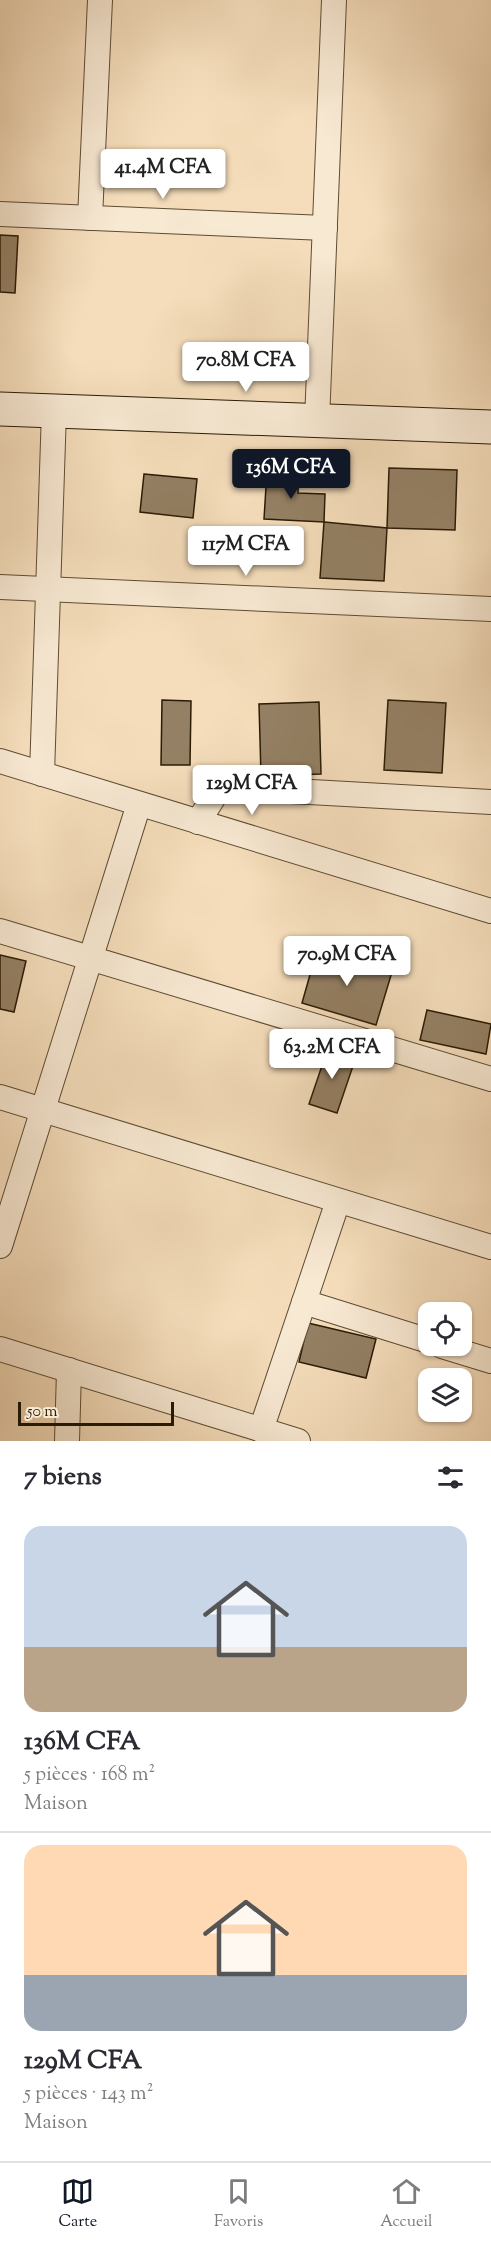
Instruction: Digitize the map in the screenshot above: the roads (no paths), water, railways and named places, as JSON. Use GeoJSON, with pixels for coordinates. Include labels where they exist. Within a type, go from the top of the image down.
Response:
{"type":"FeatureCollection","features":[{"type":"Feature","properties":{"kind":"street"},"geometry":{"type":"LineString","coordinates":[[90,218],[99,0]]}},
{"type":"Feature","properties":{"kind":"street"},"geometry":{"type":"LineString","coordinates":[[317,421],[334,0]]}},
{"type":"Feature","properties":{"kind":"street"},"geometry":{"type":"LineString","coordinates":[[0,214],[325,228]]}},
{"type":"Feature","properties":{"kind":"street"},"geometry":{"type":"LineString","coordinates":[[0,409],[491,427]]}},
{"type":"Feature","properties":{"kind":"street"},"geometry":{"type":"LineString","coordinates":[[42,774],[54,411]]}},
{"type":"Feature","properties":{"kind":"street"},"geometry":{"type":"LineString","coordinates":[[0,587],[491,609]]}},
{"type":"Feature","properties":{"kind":"street"},"geometry":{"type":"LineString","coordinates":[[0,762],[491,912]]}},
{"type":"Feature","properties":{"kind":"street"},"geometry":{"type":"LineString","coordinates":[[198,822],[220,787],[491,802]]}},
{"type":"Feature","properties":{"kind":"street"},"geometry":{"type":"LineString","coordinates":[[0,1246],[139,804]]}},
{"type":"Feature","properties":{"kind":"street"},"geometry":{"type":"LineString","coordinates":[[0,931],[491,1078]]}},
{"type":"Feature","properties":{"kind":"street"},"geometry":{"type":"LineString","coordinates":[[0,1097],[491,1247]]}},
{"type":"Feature","properties":{"kind":"street"},"geometry":{"type":"LineString","coordinates":[[261,1430],[338,1201]]}},
{"type":"Feature","properties":{"kind":"street"},"geometry":{"type":"LineString","coordinates":[[304,1302],[418,1338]]}},
{"type":"Feature","properties":{"kind":"street"},"geometry":{"type":"LineString","coordinates":[[0,1348],[298,1441]]}},
{"type":"Feature","properties":{"kind":"street"},"geometry":{"type":"LineString","coordinates":[[472,1355],[491,1361]]}},
{"type":"Feature","properties":{"kind":"street"},"geometry":{"type":"LineString","coordinates":[[67,1441],[69,1370]]}}]}
